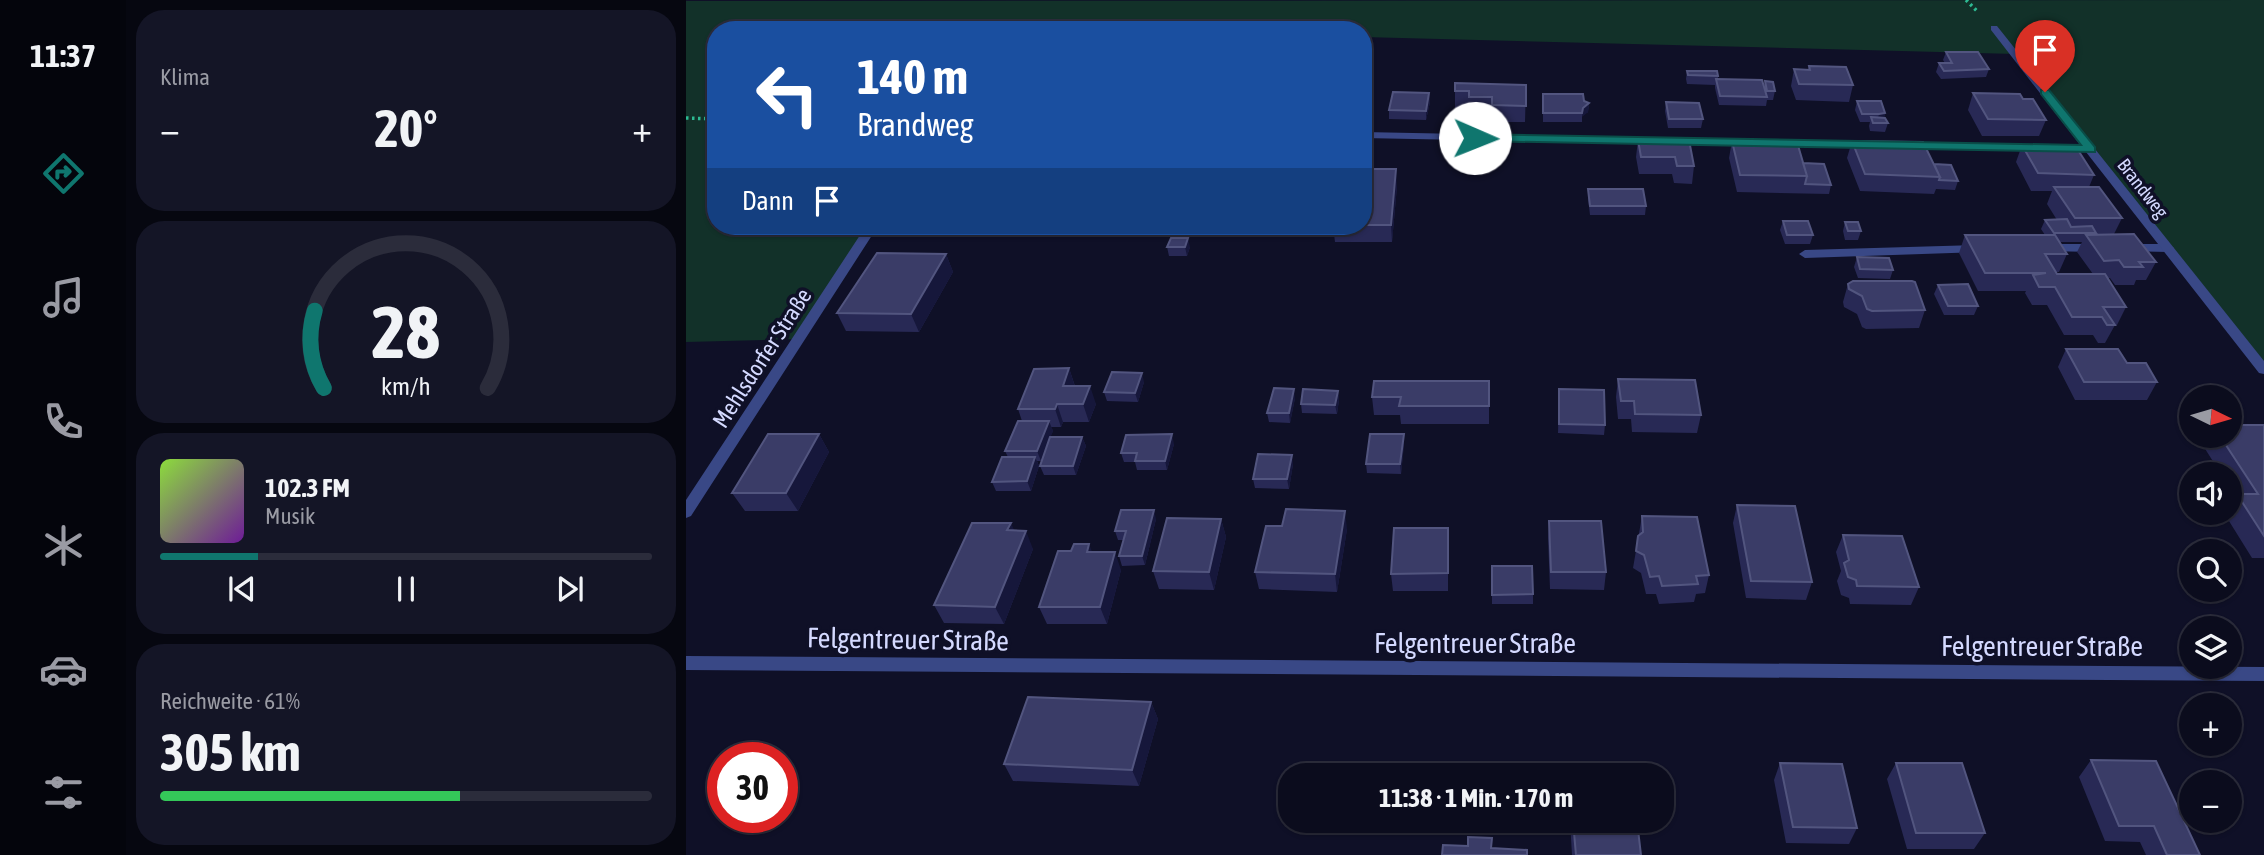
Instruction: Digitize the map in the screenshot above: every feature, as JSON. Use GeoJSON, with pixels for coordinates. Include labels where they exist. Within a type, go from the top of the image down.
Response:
{"type":"FeatureCollection","features":[{"type":"Feature","properties":{"kind":"street","name":"Brandweg"},"geometry":{"type":"LineString","coordinates":[[1994,29],[2264,370]]}},
{"type":"Feature","properties":{"kind":"street"},"geometry":{"type":"LineString","coordinates":[[1372,135],[1881,145]]}},
{"type":"Feature","properties":{"kind":"street"},"geometry":{"type":"LineString","coordinates":[[1895,146],[2090,149]]}},
{"type":"Feature","properties":{"kind":"street","name":"Mehlsdorfer Straße"},"geometry":{"type":"LineString","coordinates":[[686,512],[866,235]]}},
{"type":"Feature","properties":{"kind":"street"},"geometry":{"type":"LineString","coordinates":[[2028,248],[2168,247]]}},
{"type":"Feature","properties":{"kind":"street"},"geometry":{"type":"LineString","coordinates":[[1805,254],[1988,248]]}},
{"type":"Feature","properties":{"kind":"street","name":"Felgentreuer Straße"},"geometry":{"type":"LineString","coordinates":[[686,663],[2264,674]]}},
{"type":"Feature","properties":{"kind":"path"},"geometry":{"type":"LineString","coordinates":[[686,118],[707,119]]}},
{"type":"Feature","properties":{"kind":"green space"},"geometry":{"type":"Polygon","coordinates":[[[2264,0],[2264,370],[2015,54],[1372,37],[1372,21],[707,21],[707,235],[866,235],[799,339],[686,342],[686,1],[2264,0]]]}},
{"type":"Feature","properties":{"kind":"building"},"geometry":{"type":"Polygon","coordinates":[[[1946,52],[1978,52],[1989,69],[1944,71],[1939,63],[1952,63],[1946,52]]]}},
{"type":"Feature","properties":{"kind":"building"},"geometry":{"type":"Polygon","coordinates":[[[1809,66],[1846,67],[1853,85],[1799,84],[1794,69],[1810,70],[1809,66]]]}},
{"type":"Feature","properties":{"kind":"building"},"geometry":{"type":"Polygon","coordinates":[[[1687,71],[1717,71],[1718,76],[1688,75],[1687,71]]]}},
{"type":"Feature","properties":{"kind":"building"},"geometry":{"type":"Polygon","coordinates":[[[1716,79],[1762,80],[1767,97],[1720,96],[1716,79]]]}},
{"type":"Feature","properties":{"kind":"building"},"geometry":{"type":"Polygon","coordinates":[[[1765,81],[1773,82],[1775,91],[1767,91],[1765,81]]]}},
{"type":"Feature","properties":{"kind":"building"},"geometry":{"type":"Polygon","coordinates":[[[1455,83],[1526,85],[1526,106],[1492,105],[1492,97],[1469,97],[1469,91],[1455,91],[1455,83]]]}},
{"type":"Feature","properties":{"kind":"building"},"geometry":{"type":"Polygon","coordinates":[[[1393,92],[1429,93],[1426,111],[1389,110],[1393,92]]]}},
{"type":"Feature","properties":{"kind":"building"},"geometry":{"type":"Polygon","coordinates":[[[1973,93],[2020,94],[2023,99],[2033,99],[2046,120],[1988,119],[1973,93]]]}},
{"type":"Feature","properties":{"kind":"building"},"geometry":{"type":"Polygon","coordinates":[[[1543,94],[1583,94],[1584,101],[1589,103],[1582,113],[1543,113],[1543,94]]]}},
{"type":"Feature","properties":{"kind":"building"},"geometry":{"type":"Polygon","coordinates":[[[1857,101],[1881,101],[1885,113],[1862,114],[1857,101]]]}},
{"type":"Feature","properties":{"kind":"building"},"geometry":{"type":"Polygon","coordinates":[[[1666,102],[1699,103],[1703,119],[1669,119],[1666,102]]]}},
{"type":"Feature","properties":{"kind":"building"},"geometry":{"type":"Polygon","coordinates":[[[1871,117],[1885,118],[1888,123],[1873,123],[1871,117]]]}},
{"type":"Feature","properties":{"kind":"building"},"geometry":{"type":"Polygon","coordinates":[[[1638,140],[1689,140],[1694,166],[1677,166],[1675,157],[1641,157],[1638,140]]]}},
{"type":"Feature","properties":{"kind":"building"},"geometry":{"type":"Polygon","coordinates":[[[1732,141],[1797,142],[1807,176],[1740,175],[1732,141]]]}},
{"type":"Feature","properties":{"kind":"building"},"geometry":{"type":"Polygon","coordinates":[[[1852,141],[1923,142],[1940,177],[1865,174],[1852,141]]]}},
{"type":"Feature","properties":{"kind":"building"},"geometry":{"type":"Polygon","coordinates":[[[2022,145],[2076,147],[2094,175],[2038,173],[2022,145]]]}},
{"type":"Feature","properties":{"kind":"building"},"geometry":{"type":"Polygon","coordinates":[[[1803,163],[1824,164],[1831,185],[1805,184],[1807,176],[1803,163]]]}},
{"type":"Feature","properties":{"kind":"building"},"geometry":{"type":"Polygon","coordinates":[[[1934,164],[1951,165],[1958,181],[1939,180],[1934,164]]]}},
{"type":"Feature","properties":{"kind":"building"},"geometry":{"type":"Polygon","coordinates":[[[1372,169],[1396,169],[1391,225],[1372,225],[1372,169]]]}},
{"type":"Feature","properties":{"kind":"building"},"geometry":{"type":"Polygon","coordinates":[[[2054,187],[2099,187],[2122,218],[2075,218],[2054,187]]]}},
{"type":"Feature","properties":{"kind":"building"},"geometry":{"type":"Polygon","coordinates":[[[1588,189],[1643,189],[1646,206],[1590,206],[1588,189]]]}},
{"type":"Feature","properties":{"kind":"building"},"geometry":{"type":"Polygon","coordinates":[[[2067,219],[2071,227],[2092,226],[2096,233],[2054,233],[2045,220],[2067,219]]]}},
{"type":"Feature","properties":{"kind":"building"},"geometry":{"type":"Polygon","coordinates":[[[1783,221],[1808,221],[1813,235],[1787,235],[1783,221]]]}},
{"type":"Feature","properties":{"kind":"building"},"geometry":{"type":"Polygon","coordinates":[[[1845,222],[1858,222],[1861,231],[1848,231],[1845,222]]]}},
{"type":"Feature","properties":{"kind":"building"},"geometry":{"type":"Polygon","coordinates":[[[2134,234],[2156,262],[2139,262],[2143,267],[2124,267],[2119,260],[2104,261],[2086,235],[2134,234]]]}},
{"type":"Feature","properties":{"kind":"building"},"geometry":{"type":"Polygon","coordinates":[[[1965,235],[2055,235],[2067,254],[2045,254],[2057,274],[2105,274],[2126,307],[2103,307],[2115,325],[2107,325],[2102,317],[2072,317],[2055,287],[2039,287],[2033,275],[2046,273],[1985,273],[1965,235]]]}},
{"type":"Feature","properties":{"kind":"building"},"geometry":{"type":"Polygon","coordinates":[[[1171,238],[1188,238],[1185,247],[1167,247],[1171,238]]]}},
{"type":"Feature","properties":{"kind":"building"},"geometry":{"type":"Polygon","coordinates":[[[877,253],[946,254],[911,314],[837,313],[877,253]]]}},
{"type":"Feature","properties":{"kind":"building"},"geometry":{"type":"Polygon","coordinates":[[[1857,257],[1889,258],[1893,270],[1860,269],[1857,257]]]}},
{"type":"Feature","properties":{"kind":"building"},"geometry":{"type":"Polygon","coordinates":[[[1853,281],[1915,282],[1925,310],[1867,309],[1862,296],[1849,289],[1848,284],[1853,281]]]}},
{"type":"Feature","properties":{"kind":"building"},"geometry":{"type":"Polygon","coordinates":[[[1968,284],[1978,306],[1948,306],[1938,285],[1968,284]]]}},
{"type":"Feature","properties":{"kind":"building"},"geometry":{"type":"Polygon","coordinates":[[[2066,349],[2118,349],[2127,363],[2146,363],[2157,382],[2084,382],[2066,349]]]}},
{"type":"Feature","properties":{"kind":"building"},"geometry":{"type":"Polygon","coordinates":[[[1069,368],[1063,386],[1090,386],[1083,404],[1057,404],[1055,409],[1018,409],[1034,369],[1069,368]]]}},
{"type":"Feature","properties":{"kind":"building"},"geometry":{"type":"Polygon","coordinates":[[[1112,372],[1142,373],[1135,393],[1104,392],[1112,372]]]}},
{"type":"Feature","properties":{"kind":"building"},"geometry":{"type":"Polygon","coordinates":[[[1618,379],[1695,380],[1701,415],[1635,414],[1634,401],[1621,401],[1618,379]]]}},
{"type":"Feature","properties":{"kind":"building"},"geometry":{"type":"Polygon","coordinates":[[[1374,381],[1489,381],[1489,406],[1399,406],[1401,397],[1372,397],[1374,381]]]}},
{"type":"Feature","properties":{"kind":"building"},"geometry":{"type":"Polygon","coordinates":[[[1274,388],[1294,389],[1289,413],[1267,413],[1274,388]]]}},
{"type":"Feature","properties":{"kind":"building"},"geometry":{"type":"Polygon","coordinates":[[[1303,389],[1338,391],[1335,405],[1301,404],[1303,389]]]}},
{"type":"Feature","properties":{"kind":"building"},"geometry":{"type":"Polygon","coordinates":[[[1559,389],[1604,390],[1605,425],[1559,424],[1559,389]]]}},
{"type":"Feature","properties":{"kind":"building"},"geometry":{"type":"Polygon","coordinates":[[[1018,421],[1049,421],[1037,451],[1005,451],[1018,421]]]}},
{"type":"Feature","properties":{"kind":"building"},"geometry":{"type":"Polygon","coordinates":[[[2242,425],[2264,425],[2264,536],[2242,502],[2242,494],[2258,494],[2242,470],[2242,462],[2237,462],[2228,448],[2242,448],[2242,425]]]}},
{"type":"Feature","properties":{"kind":"building"},"geometry":{"type":"Polygon","coordinates":[[[768,434],[819,434],[786,493],[732,493],[768,434]]]}},
{"type":"Feature","properties":{"kind":"building"},"geometry":{"type":"Polygon","coordinates":[[[1172,434],[1165,461],[1135,461],[1137,453],[1121,453],[1126,435],[1172,434]]]}},
{"type":"Feature","properties":{"kind":"building"},"geometry":{"type":"Polygon","coordinates":[[[1370,434],[1404,434],[1400,464],[1366,464],[1370,434]]]}},
{"type":"Feature","properties":{"kind":"building"},"geometry":{"type":"Polygon","coordinates":[[[1050,437],[1082,437],[1073,466],[1040,466],[1050,437]]]}},
{"type":"Feature","properties":{"kind":"building"},"geometry":{"type":"Polygon","coordinates":[[[1258,454],[1292,455],[1287,479],[1253,479],[1258,454]]]}},
{"type":"Feature","properties":{"kind":"building"},"geometry":{"type":"Polygon","coordinates":[[[1002,457],[1035,457],[1027,481],[992,482],[1002,457]]]}},
{"type":"Feature","properties":{"kind":"building"},"geometry":{"type":"Polygon","coordinates":[[[1737,505],[1795,506],[1812,582],[1751,581],[1737,505]]]}},
{"type":"Feature","properties":{"kind":"building"},"geometry":{"type":"Polygon","coordinates":[[[1286,509],[1345,511],[1335,574],[1255,572],[1266,526],[1282,526],[1286,509]]]}},
{"type":"Feature","properties":{"kind":"building"},"geometry":{"type":"Polygon","coordinates":[[[1121,510],[1154,510],[1142,556],[1119,556],[1126,531],[1115,531],[1121,510]]]}},
{"type":"Feature","properties":{"kind":"building"},"geometry":{"type":"Polygon","coordinates":[[[1642,516],[1697,517],[1709,575],[1696,576],[1698,584],[1662,586],[1659,576],[1650,577],[1644,555],[1636,551],[1638,536],[1643,532],[1642,516]]]}},
{"type":"Feature","properties":{"kind":"building"},"geometry":{"type":"Polygon","coordinates":[[[1167,518],[1221,519],[1209,572],[1153,571],[1167,518]]]}},
{"type":"Feature","properties":{"kind":"building"},"geometry":{"type":"Polygon","coordinates":[[[1549,521],[1601,521],[1606,572],[1551,572],[1549,521]]]}},
{"type":"Feature","properties":{"kind":"building"},"geometry":{"type":"Polygon","coordinates":[[[972,523],[1011,523],[1007,530],[1026,531],[995,607],[934,605],[972,523]]]}},
{"type":"Feature","properties":{"kind":"building"},"geometry":{"type":"Polygon","coordinates":[[[1394,528],[1448,528],[1448,573],[1391,574],[1394,528]]]}},
{"type":"Feature","properties":{"kind":"building"},"geometry":{"type":"Polygon","coordinates":[[[1843,535],[1902,536],[1919,587],[1857,586],[1856,580],[1848,577],[1844,563],[1849,560],[1843,535]]]}},
{"type":"Feature","properties":{"kind":"building"},"geometry":{"type":"Polygon","coordinates":[[[1074,544],[1089,544],[1087,552],[1115,552],[1100,607],[1039,607],[1058,551],[1071,551],[1074,544]]]}},
{"type":"Feature","properties":{"kind":"building"},"geometry":{"type":"Polygon","coordinates":[[[1492,566],[1532,566],[1533,594],[1492,595],[1492,566]]]}},
{"type":"Feature","properties":{"kind":"building"},"geometry":{"type":"Polygon","coordinates":[[[1028,697],[1151,702],[1132,770],[1004,764],[1028,697]]]}},
{"type":"Feature","properties":{"kind":"building"},"geometry":{"type":"Polygon","coordinates":[[[2091,760],[2156,761],[2179,810],[2179,833],[2190,833],[2200,855],[2167,855],[2154,826],[2119,826],[2091,760]]]}},
{"type":"Feature","properties":{"kind":"building"},"geometry":{"type":"Polygon","coordinates":[[[1780,763],[1842,764],[1857,828],[1793,827],[1780,763]]]}},
{"type":"Feature","properties":{"kind":"building"},"geometry":{"type":"Polygon","coordinates":[[[1896,763],[1962,763],[1985,833],[1916,833],[1896,763]]]}},
{"type":"Feature","properties":{"kind":"building"},"geometry":{"type":"Polygon","coordinates":[[[1574,833],[1638,833],[1641,855],[1576,855],[1574,833]]]}},
{"type":"Feature","properties":{"kind":"building"},"geometry":{"type":"Polygon","coordinates":[[[1468,837],[1492,838],[1491,848],[1527,850],[1527,855],[1442,855],[1443,845],[1468,846],[1468,837]]]}},
{"type":"Feature","properties":{"kind":"route"},"geometry":{"type":"LineString","coordinates":[[1475,138],[2090,149],[2045,92]]}}]}
